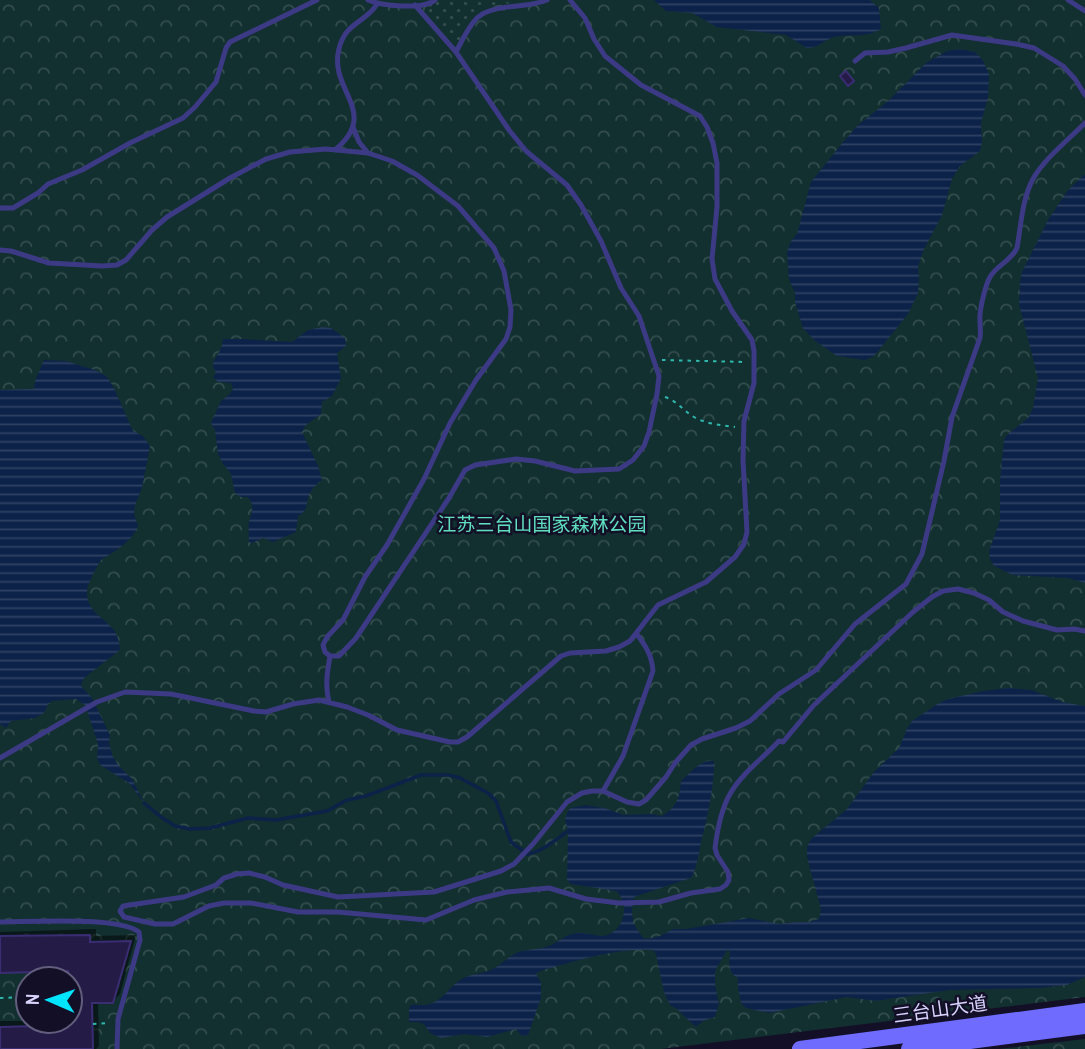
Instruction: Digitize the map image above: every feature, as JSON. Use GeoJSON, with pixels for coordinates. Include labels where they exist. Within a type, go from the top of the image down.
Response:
{"type":"FeatureCollection","features":[{"type":"Feature","properties":{"kind":"main road","name":"三台山大道"},"geometry":{"type":"LineString","coordinates":[[800,1049],[1085,1010]]}},
{"type":"Feature","properties":{"kind":"main road","name":"三台山大道"},"geometry":{"type":"LineString","coordinates":[[909,1049],[1085,1026]]}},
{"type":"Feature","properties":{"kind":"lane"},"geometry":{"type":"LineString","coordinates":[[0,208],[13,208],[48,184],[82,170],[183,118],[216,82],[230,42],[317,0]]}},
{"type":"Feature","properties":{"kind":"lane"},"geometry":{"type":"LineString","coordinates":[[368,0],[377,4],[415,5],[431,4],[435,0]]}},
{"type":"Feature","properties":{"kind":"lane"},"geometry":{"type":"LineString","coordinates":[[456,52],[477,18],[487,12],[547,0]]}},
{"type":"Feature","properties":{"kind":"lane"},"geometry":{"type":"LineString","coordinates":[[0,758],[97,702],[125,692],[171,694],[265,712],[319,700],[368,715],[397,730],[458,742],[561,656],[619,647],[636,633],[658,606],[706,582],[735,557],[744,544],[747,532],[744,428],[754,383],[754,362],[752,340],[715,279],[712,259],[717,207],[717,163],[713,143],[700,116],[640,86],[605,56],[594,40],[585,18],[570,0]]}},
{"type":"Feature","properties":{"kind":"lane"},"geometry":{"type":"LineString","coordinates":[[1068,0],[1085,11]]}},
{"type":"Feature","properties":{"kind":"lane"},"geometry":{"type":"LineString","coordinates":[[368,153],[359,142],[353,127],[352,103],[337,71],[336,62],[342,39],[353,25],[377,4]]}},
{"type":"Feature","properties":{"kind":"lane"},"geometry":{"type":"LineString","coordinates":[[0,250],[49,263],[117,265],[126,260],[167,217],[230,178],[265,159],[290,152],[326,149],[368,153],[392,161],[428,182],[458,205],[494,248],[505,271],[511,310],[506,339],[476,380],[450,423],[424,479],[387,545],[365,577],[343,620],[327,637],[323,645],[325,652],[330,656],[339,656],[356,638],[436,519],[465,470],[475,465],[516,459],[575,471],[619,469],[633,460],[644,446],[657,394],[659,376],[639,316],[621,288],[582,205],[567,185],[526,151],[456,52],[415,5]]}},
{"type":"Feature","properties":{"kind":"lane"},"geometry":{"type":"LineString","coordinates":[[855,61],[865,53],[888,52],[952,36],[1016,44],[1034,48],[1063,66],[1085,96]]}},
{"type":"Feature","properties":{"kind":"lane"},"geometry":{"type":"LineString","coordinates":[[1085,123],[1038,170],[1027,193],[1013,257],[992,274],[988,282],[980,315],[980,338],[952,417],[922,554],[906,584],[855,624],[816,670],[779,694],[750,721],[691,745],[666,778],[639,804],[627,802],[603,791],[592,790],[567,802],[525,852],[501,871],[434,892],[338,897],[249,873],[237,874],[184,897],[123,906],[120,911],[124,917],[155,924],[173,924],[209,906],[224,903],[251,903],[298,912],[338,912],[426,919],[474,900],[507,892],[550,888],[586,899],[635,903],[659,902],[691,893],[720,889],[726,886],[729,880],[728,872],[715,848],[727,802],[734,789],[779,741],[783,742],[814,705],[932,597],[950,590],[966,591],[989,600],[1003,612],[1023,621],[1057,630],[1085,631]]}},
{"type":"Feature","properties":{"kind":"lane"},"geometry":{"type":"LineString","coordinates":[[335,150],[345,142],[353,127]]}},
{"type":"Feature","properties":{"kind":"lane"},"geometry":{"type":"LineString","coordinates":[[603,791],[623,756],[653,671],[646,647],[636,633]]}},
{"type":"Feature","properties":{"kind":"lane"},"geometry":{"type":"LineString","coordinates":[[329,702],[326,680],[330,656]]}},
{"type":"Feature","properties":{"kind":"lane"},"geometry":{"type":"LineString","coordinates":[[0,922],[86,921],[127,925],[139,932],[141,940],[118,1023],[117,1049]]}},
{"type":"Feature","properties":{"kind":"path"},"geometry":{"type":"LineString","coordinates":[[654,360],[754,362]]}},
{"type":"Feature","properties":{"kind":"path"},"geometry":{"type":"LineString","coordinates":[[657,394],[671,399],[702,421],[744,428]]}},
{"type":"Feature","properties":{"kind":"path"},"geometry":{"type":"LineString","coordinates":[[93,1024],[118,1023]]}},
{"type":"Feature","properties":{"kind":"green space","name":"江苏三台山国家森林公园"},"geometry":{"type":"Polygon","coordinates":[[[0,0],[1085,0],[1085,997],[661,1049],[0,1049],[0,0]]]}},
{"type":"Feature","properties":{"kind":"green space"},"geometry":{"type":"Polygon","coordinates":[[[437,0],[534,1],[500,4],[484,9],[471,19],[458,43],[453,43],[429,17],[429,9],[437,0]]]}},
{"type":"Feature","properties":{"kind":"green space"},"geometry":{"type":"Polygon","coordinates":[[[1085,1039],[1085,1049],[999,1049],[1085,1039]]]}},
{"type":"Feature","properties":{"kind":"water"},"geometry":{"type":"Polygon","coordinates":[[[654,0],[870,0],[879,8],[881,29],[863,35],[834,37],[807,48],[786,35],[717,27],[692,13],[666,11],[654,0]]]}},
{"type":"Feature","properties":{"kind":"water"},"geometry":{"type":"Polygon","coordinates":[[[959,49],[975,52],[982,59],[989,74],[988,97],[981,123],[980,151],[960,166],[952,179],[942,215],[923,251],[918,267],[918,293],[908,314],[874,356],[865,360],[837,356],[814,340],[803,328],[789,279],[787,252],[797,234],[811,182],[857,126],[888,101],[926,63],[947,51],[959,49]]]}},
{"type":"Feature","properties":{"kind":"water"},"geometry":{"type":"Polygon","coordinates":[[[1085,174],[1085,583],[1068,578],[1013,575],[994,566],[989,551],[1000,520],[1004,440],[1028,418],[1033,408],[1038,378],[1019,304],[1022,272],[1048,220],[1068,190],[1085,174]]]}},
{"type":"Feature","properties":{"kind":"water"},"geometry":{"type":"Polygon","coordinates":[[[331,328],[345,338],[346,346],[337,353],[341,378],[332,396],[322,402],[321,414],[306,425],[302,432],[322,480],[312,490],[305,509],[298,516],[296,532],[273,542],[263,538],[252,543],[249,542],[249,522],[252,504],[248,497],[235,493],[231,474],[218,453],[215,430],[211,423],[221,401],[233,389],[231,383],[218,382],[213,377],[216,373],[214,361],[223,339],[292,342],[308,330],[331,328]]]}},
{"type":"Feature","properties":{"kind":"water"},"geometry":{"type":"Polygon","coordinates":[[[44,360],[66,361],[106,376],[133,431],[143,436],[150,446],[142,488],[135,505],[134,514],[138,526],[127,541],[102,559],[87,589],[91,607],[115,632],[120,650],[84,678],[81,686],[92,698],[110,735],[109,744],[113,757],[132,779],[144,803],[129,783],[100,765],[97,758],[98,744],[85,705],[76,699],[52,701],[44,713],[35,718],[11,721],[6,728],[0,724],[0,390],[34,389],[44,360]]]}},
{"type":"Feature","properties":{"kind":"water"},"geometry":{"type":"Polygon","coordinates":[[[1008,688],[1032,690],[1062,702],[1085,706],[1085,977],[1067,985],[1041,988],[950,990],[875,1001],[847,997],[769,1013],[746,1008],[741,1003],[738,978],[730,970],[730,951],[727,950],[715,971],[719,1004],[715,1017],[696,1027],[670,1005],[664,992],[656,954],[653,950],[639,950],[598,956],[536,973],[541,983],[541,998],[528,1035],[522,1036],[516,1029],[487,1037],[465,1034],[441,1038],[430,1033],[424,1024],[409,1022],[411,1005],[433,1003],[460,980],[495,968],[518,952],[549,946],[572,934],[603,936],[613,932],[623,918],[624,906],[620,895],[616,891],[571,884],[567,880],[567,813],[570,808],[585,805],[605,808],[623,815],[662,816],[676,801],[681,781],[705,762],[714,761],[712,791],[695,869],[691,878],[634,897],[633,923],[643,938],[660,936],[673,929],[749,918],[779,924],[819,919],[821,909],[807,857],[807,847],[811,839],[847,809],[874,772],[899,748],[912,721],[948,699],[1008,688]]]}},
{"type":"Feature","properties":{"kind":"building"},"geometry":{"type":"Polygon","coordinates":[[[846,71],[854,81],[848,86],[840,76],[846,71]]]}},
{"type":"Feature","properties":{"kind":"building"},"geometry":{"type":"Polygon","coordinates":[[[90,935],[90,942],[131,941],[113,1003],[92,1003],[93,1049],[0,1049],[0,1027],[14,1027],[14,1035],[84,1035],[84,965],[14,965],[14,973],[0,973],[0,936],[90,935]]]}},
{"type":"Feature","properties":{"kind":"waterway"},"geometry":{"type":"LineString","coordinates":[[144,803],[175,826],[190,829],[210,828],[248,818],[276,820],[327,811],[347,800],[366,796],[421,775],[449,775],[488,793],[496,801],[511,842],[527,854],[543,848],[568,831]]}}]}
